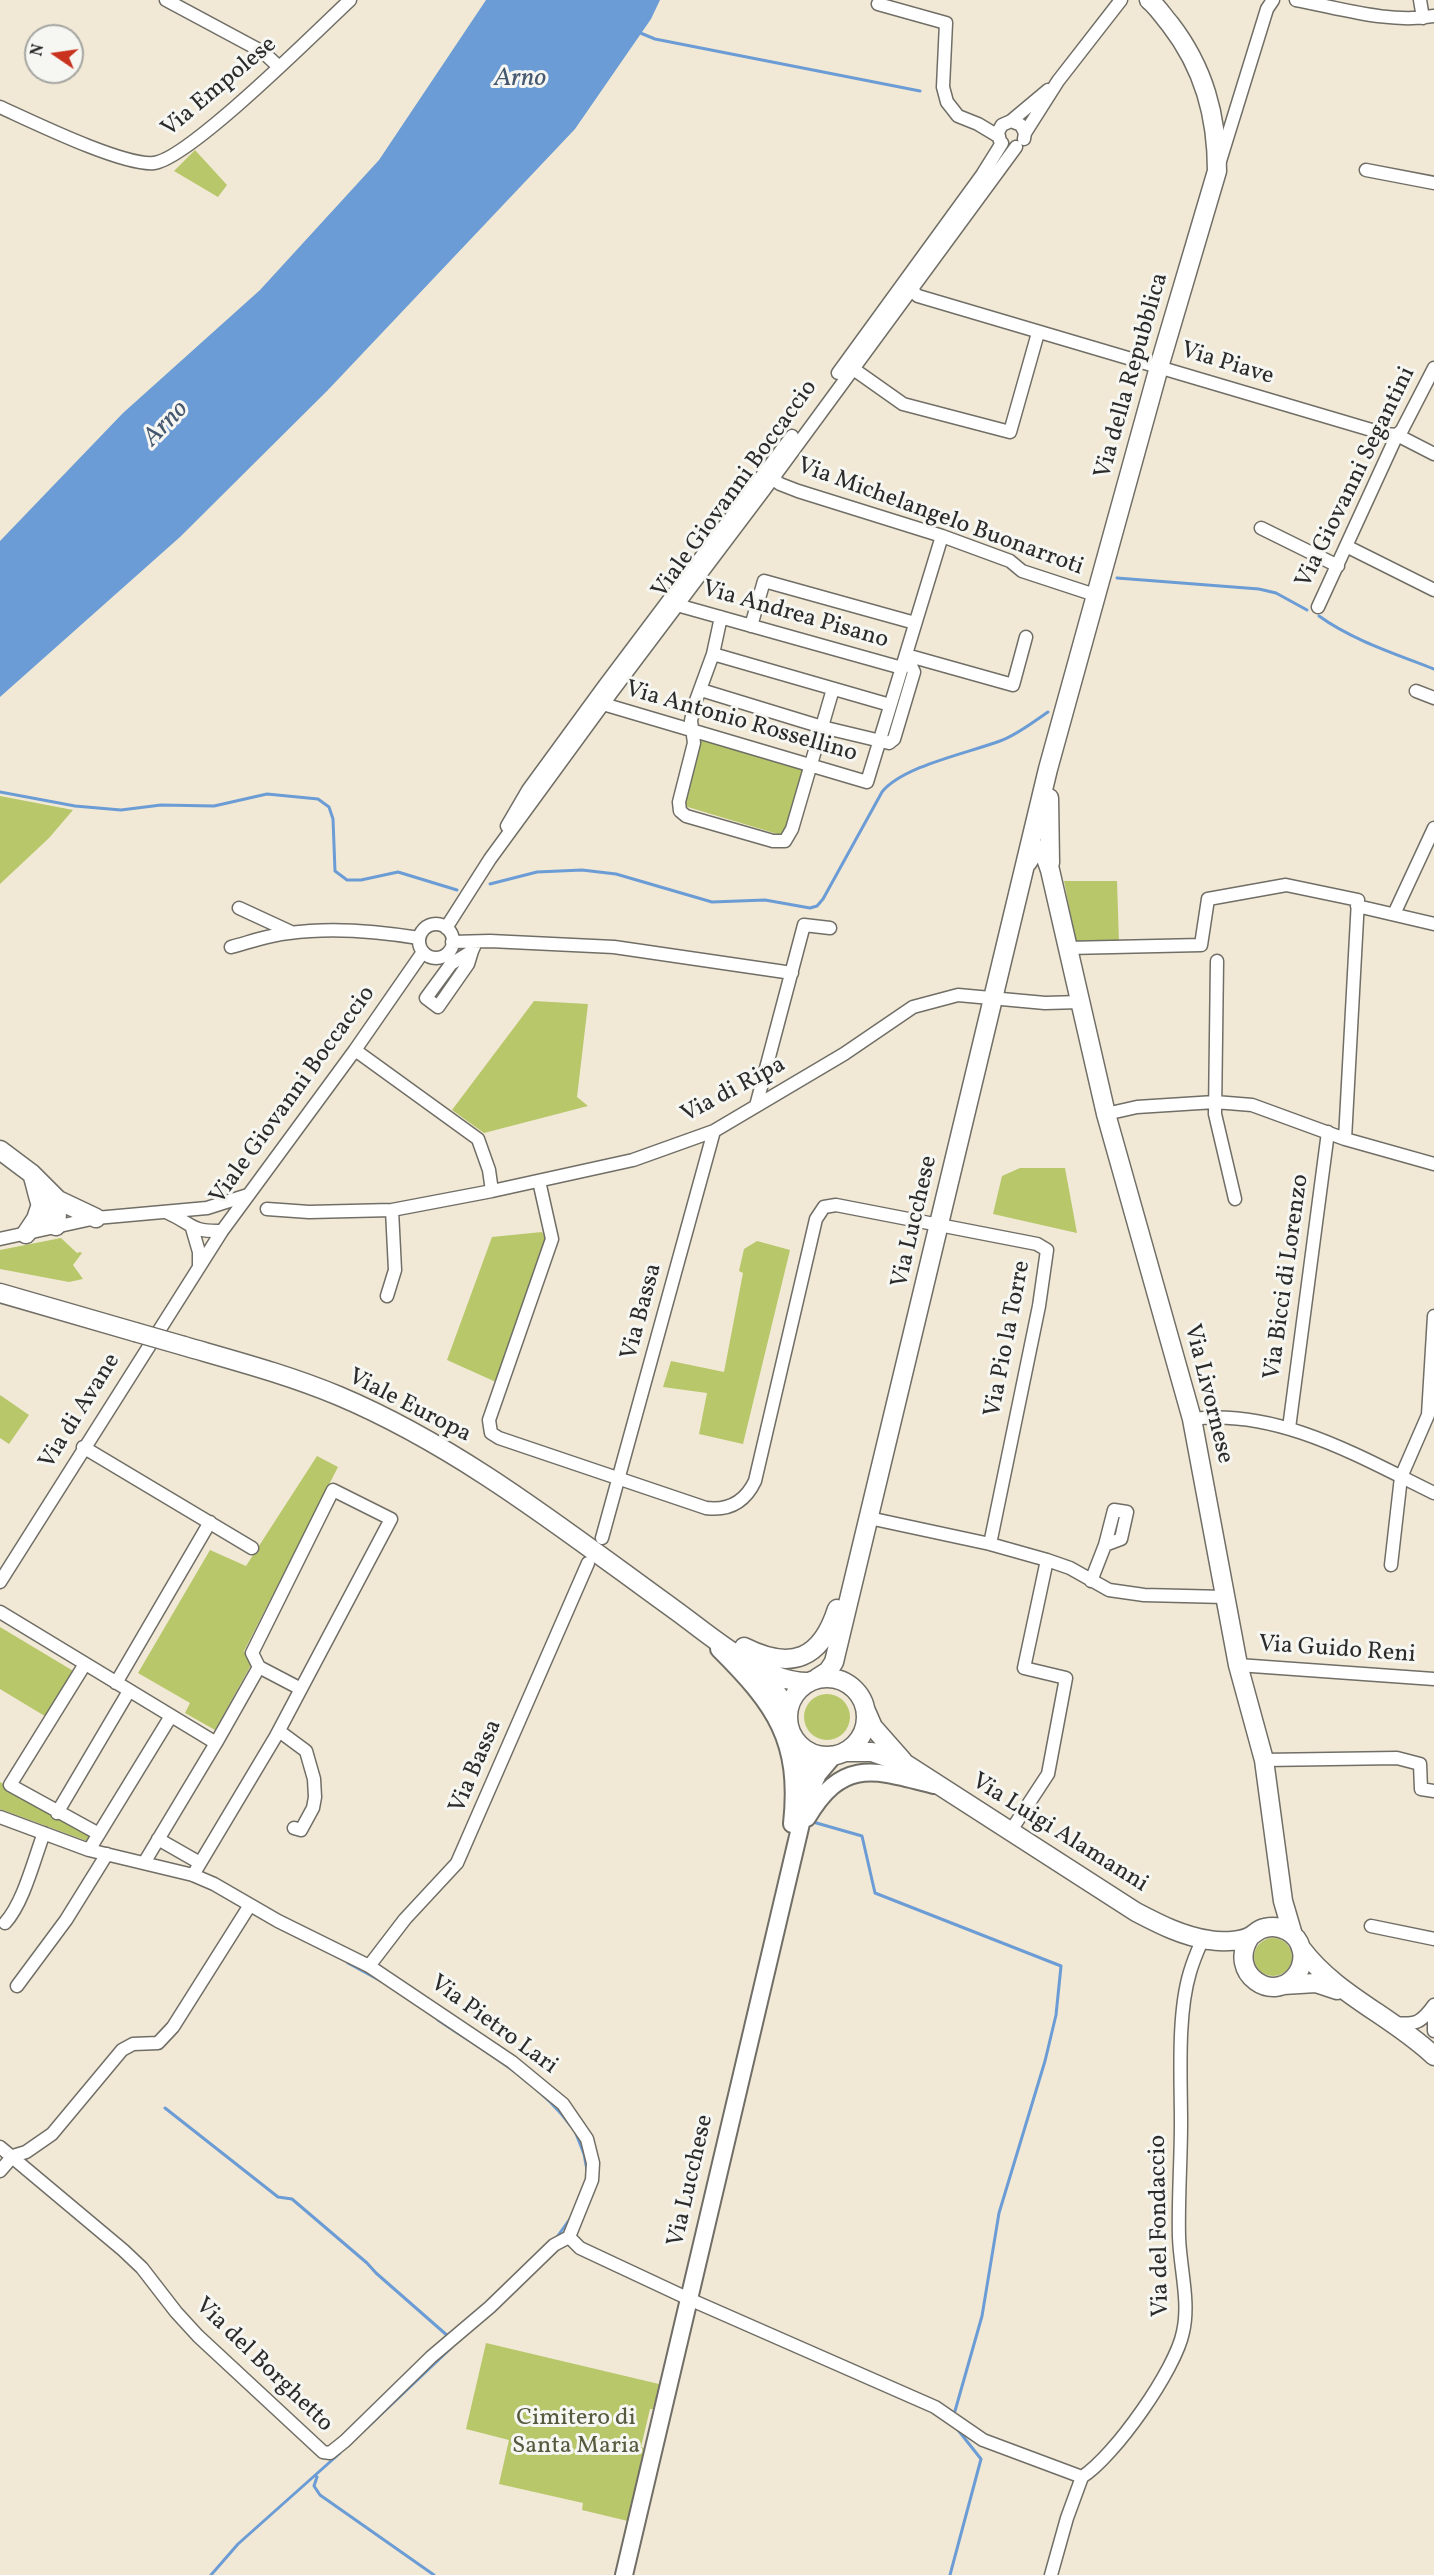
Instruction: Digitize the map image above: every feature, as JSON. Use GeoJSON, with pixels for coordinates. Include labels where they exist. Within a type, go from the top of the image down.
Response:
{"type":"FeatureCollection","features":[{"type":"Feature","properties":{"kind":"main road"},"geometry":{"type":"LineString","coordinates":[[1149,0],[1193,58],[1203,82],[1212,107],[1217,171]]}},
{"type":"Feature","properties":{"kind":"main road","name":"Via della Repubblica"},"geometry":{"type":"LineString","coordinates":[[1048,769],[1159,367],[1217,171]]}},
{"type":"Feature","properties":{"kind":"main road","name":"Via Lucchese"},"geometry":{"type":"LineString","coordinates":[[807,1798],[808,1766],[801,1747],[790,1731],[788,1711],[794,1694],[828,1671],[834,1662],[1048,769]]}},
{"type":"Feature","properties":{"kind":"main road","name":"Via Livornese"},"geometry":{"type":"LineString","coordinates":[[1048,769],[1050,870]]}},
{"type":"Feature","properties":{"kind":"main road","name":"Via Livornese"},"geometry":{"type":"LineString","coordinates":[[1027,862],[1036,849],[1040,848],[1045,853],[1106,1114],[1192,1419],[1238,1665],[1264,1760],[1283,1901],[1303,1957],[1297,1974],[1283,1984]]}},
{"type":"Feature","properties":{"kind":"main road"},"geometry":{"type":"LineString","coordinates":[[0,1150],[32,1174],[58,1200],[96,1218]]}},
{"type":"Feature","properties":{"kind":"main road"},"geometry":{"type":"LineString","coordinates":[[32,1174],[40,1207],[46,1217],[56,1226]]}},
{"type":"Feature","properties":{"kind":"main road"},"geometry":{"type":"LineString","coordinates":[[56,1226],[58,1200]]}},
{"type":"Feature","properties":{"kind":"main road"},"geometry":{"type":"LineString","coordinates":[[26,1234],[36,1219],[40,1207]]}},
{"type":"Feature","properties":{"kind":"main road","name":"Viale Europa"},"geometry":{"type":"LineString","coordinates":[[0,1293],[184,1346],[312,1386],[347,1400],[419,1435],[504,1489],[748,1662],[788,1681],[813,1680]]}},
{"type":"Feature","properties":{"kind":"main road"},"geometry":{"type":"LineString","coordinates":[[691,1622],[753,1652],[779,1660],[796,1658],[812,1651],[822,1643],[831,1628],[844,1579],[857,1542],[869,1518]]}},
{"type":"Feature","properties":{"kind":"main road"},"geometry":{"type":"LineString","coordinates":[[691,1622],[751,1681],[769,1703],[781,1726],[795,1779],[783,1896]]}},
{"type":"Feature","properties":{"kind":"main road","name":"Viale Europa"},"geometry":{"type":"LineString","coordinates":[[748,1662],[773,1687],[788,1711]]}},
{"type":"Feature","properties":{"kind":"main road"},"geometry":{"type":"LineString","coordinates":[[813,1680],[839,1679],[849,1684],[863,1701],[866,1711]]}},
{"type":"Feature","properties":{"kind":"main road","name":"Via Lucchese"},"geometry":{"type":"LineString","coordinates":[[624,2575],[807,1798],[818,1774],[839,1754],[853,1746],[864,1730],[866,1711]]}},
{"type":"Feature","properties":{"kind":"main road","name":"Via Luigi Alamanni"},"geometry":{"type":"LineString","coordinates":[[866,1711],[873,1727],[906,1764],[940,1787],[1136,1912],[1167,1928],[1226,1952],[1244,1966]]}},
{"type":"Feature","properties":{"kind":"main road"},"geometry":{"type":"LineString","coordinates":[[801,1747],[822,1756],[839,1754]]}},
{"type":"Feature","properties":{"kind":"main road","name":"Via Luigi Alamanni"},"geometry":{"type":"LineString","coordinates":[[839,1754],[872,1752],[906,1764]]}},
{"type":"Feature","properties":{"kind":"main road"},"geometry":{"type":"LineString","coordinates":[[793,1855],[803,1827],[815,1805],[830,1787],[846,1777],[863,1772],[885,1772],[940,1787]]}},
{"type":"Feature","properties":{"kind":"main road"},"geometry":{"type":"LineString","coordinates":[[1244,1966],[1243,1951],[1250,1937],[1266,1927],[1285,1929],[1297,1941]]}},
{"type":"Feature","properties":{"kind":"main road","name":"Via Luigi Alamanni"},"geometry":{"type":"LineString","coordinates":[[1196,1939],[1210,1941],[1250,1937]]}},
{"type":"Feature","properties":{"kind":"main road","name":"Via Livornese"},"geometry":{"type":"LineString","coordinates":[[1297,1941],[1319,1969],[1350,1995],[1394,2023],[1434,2056]]}},
{"type":"Feature","properties":{"kind":"main road","name":"Via Livornese"},"geometry":{"type":"LineString","coordinates":[[1244,1966],[1256,1981],[1264,1985],[1316,1983],[1350,1995]]}},
{"type":"Feature","properties":{"kind":"street"},"geometry":{"type":"LineString","coordinates":[[166,0],[263,52],[279,67]]}},
{"type":"Feature","properties":{"kind":"street","name":"Via Empolese"},"geometry":{"type":"LineString","coordinates":[[0,107],[127,160],[155,163],[180,152],[279,67],[350,0]]}},
{"type":"Feature","properties":{"kind":"street","name":"Viale Giovanni Boccaccio"},"geometry":{"type":"LineString","coordinates":[[446,928],[490,859],[910,289],[1016,147],[1023,141],[1025,133],[1058,81],[1121,0]]}},
{"type":"Feature","properties":{"kind":"street","name":"Via della Repubblica"},"geometry":{"type":"LineString","coordinates":[[1217,171],[1267,9],[1273,0]]}},
{"type":"Feature","properties":{"kind":"street"},"geometry":{"type":"LineString","coordinates":[[1296,0],[1385,16],[1428,17],[1420,0]]}},
{"type":"Feature","properties":{"kind":"street"},"geometry":{"type":"LineString","coordinates":[[878,4],[946,23],[943,87],[945,94],[958,116],[978,124],[1008,147],[1016,147]]}},
{"type":"Feature","properties":{"kind":"street","name":"Viale Giovanni Boccaccio"},"geometry":{"type":"LineString","coordinates":[[490,859],[512,815],[528,790],[749,495],[971,192],[1000,140],[999,129],[1058,81]]}},
{"type":"Feature","properties":{"kind":"street"},"geometry":{"type":"LineString","coordinates":[[978,124],[1008,122],[1021,125],[1025,133]]}},
{"type":"Feature","properties":{"kind":"street"},"geometry":{"type":"LineString","coordinates":[[1366,170],[1434,183]]}},
{"type":"Feature","properties":{"kind":"street","name":"Via Piave"},"geometry":{"type":"LineString","coordinates":[[910,289],[918,296],[1038,333],[1373,431],[1397,435],[1434,454]]}},
{"type":"Feature","properties":{"kind":"street"},"geometry":{"type":"LineString","coordinates":[[852,368],[903,404],[1010,432],[1038,333]]}},
{"type":"Feature","properties":{"kind":"street","name":"Via Giovanni Segantini"},"geometry":{"type":"LineString","coordinates":[[1318,607],[1348,547],[1397,435],[1402,430],[1434,368]]}},
{"type":"Feature","properties":{"kind":"street","name":"Via Michelangelo Buonarroti"},"geometry":{"type":"LineString","coordinates":[[772,478],[798,491],[942,536],[1010,561],[1022,572],[1095,595]]}},
{"type":"Feature","properties":{"kind":"street"},"geometry":{"type":"LineString","coordinates":[[1260,528],[1338,566]]}},
{"type":"Feature","properties":{"kind":"street"},"geometry":{"type":"LineString","coordinates":[[880,741],[942,536]]}},
{"type":"Feature","properties":{"kind":"street"},"geometry":{"type":"LineString","coordinates":[[1348,547],[1434,590]]}},
{"type":"Feature","properties":{"kind":"street"},"geometry":{"type":"LineString","coordinates":[[751,626],[764,581],[915,623]]}},
{"type":"Feature","properties":{"kind":"street","name":"Via Andrea Pisano"},"geometry":{"type":"LineString","coordinates":[[678,605],[902,668]]}},
{"type":"Feature","properties":{"kind":"street"},"geometry":{"type":"LineString","coordinates":[[721,617],[713,654],[694,706],[692,730],[694,743],[679,802],[680,810],[686,816],[773,841],[785,842],[792,829],[812,766],[833,689]]}},
{"type":"Feature","properties":{"kind":"street"},"geometry":{"type":"LineString","coordinates":[[906,655],[1013,685],[1026,637]]}},
{"type":"Feature","properties":{"kind":"street"},"geometry":{"type":"LineString","coordinates":[[713,654],[890,705]]}},
{"type":"Feature","properties":{"kind":"street"},"geometry":{"type":"LineString","coordinates":[[701,690],[822,727],[889,743],[894,739],[914,672],[906,655]]}},
{"type":"Feature","properties":{"kind":"street"},"geometry":{"type":"LineString","coordinates":[[1416,691],[1434,698]]}},
{"type":"Feature","properties":{"kind":"street","name":"Via Antonio Rossellino"},"geometry":{"type":"LineString","coordinates":[[603,704],[867,782],[880,741]]}},
{"type":"Feature","properties":{"kind":"street"},"geometry":{"type":"LineString","coordinates":[[1394,915],[1434,828]]}},
{"type":"Feature","properties":{"kind":"street"},"geometry":{"type":"LineString","coordinates":[[1068,948],[1201,945],[1208,899],[1286,885],[1434,924]]}},
{"type":"Feature","properties":{"kind":"street"},"geometry":{"type":"LineString","coordinates":[[1345,1139],[1358,903]]}},
{"type":"Feature","properties":{"kind":"street"},"geometry":{"type":"LineString","coordinates":[[239,908],[291,932]]}},
{"type":"Feature","properties":{"kind":"street"},"geometry":{"type":"LineString","coordinates":[[432,924],[446,928],[451,934],[452,942],[448,952],[444,956],[433,957],[423,952],[419,938],[424,929],[432,924]]}},
{"type":"Feature","properties":{"kind":"street"},"geometry":{"type":"LineString","coordinates":[[756,1106],[804,925],[830,928]]}},
{"type":"Feature","properties":{"kind":"street"},"geometry":{"type":"LineString","coordinates":[[231,947],[291,932],[363,931],[419,938]]}},
{"type":"Feature","properties":{"kind":"street"},"geometry":{"type":"LineString","coordinates":[[452,942],[474,946],[614,947],[792,973]]}},
{"type":"Feature","properties":{"kind":"street","name":"Viale Giovanni Boccaccio"},"geometry":{"type":"LineString","coordinates":[[199,1267],[222,1231],[355,1050],[423,952]]}},
{"type":"Feature","properties":{"kind":"street"},"geometry":{"type":"LineString","coordinates":[[1217,961],[1215,1114],[1235,1199]]}},
{"type":"Feature","properties":{"kind":"street","name":"Via di Ripa"},"geometry":{"type":"LineString","coordinates":[[267,1209],[309,1212],[392,1209],[492,1191],[633,1160],[714,1131],[844,1054],[913,1007],[958,995],[1045,1004],[1081,1002]]}},
{"type":"Feature","properties":{"kind":"street"},"geometry":{"type":"LineString","coordinates":[[355,1050],[478,1139],[489,1170],[492,1191]]}},
{"type":"Feature","properties":{"kind":"street"},"geometry":{"type":"LineString","coordinates":[[1106,1114],[1137,1107],[1215,1102],[1252,1105],[1345,1139],[1434,1164]]}},
{"type":"Feature","properties":{"kind":"street","name":"Via Bassa"},"geometry":{"type":"LineString","coordinates":[[602,1538],[714,1131]]}},
{"type":"Feature","properties":{"kind":"street","name":"Via Bicci di Lorenzo"},"geometry":{"type":"LineString","coordinates":[[1289,1428],[1328,1132]]}},
{"type":"Feature","properties":{"kind":"street"},"geometry":{"type":"LineString","coordinates":[[539,1181],[552,1239],[489,1420],[491,1432],[499,1438],[620,1478]]}},
{"type":"Feature","properties":{"kind":"street"},"geometry":{"type":"LineString","coordinates":[[0,1239],[96,1218],[207,1208],[248,1195]]}},
{"type":"Feature","properties":{"kind":"street","name":"Via Pio la Torre"},"geometry":{"type":"LineString","coordinates":[[620,1478],[706,1508],[719,1510],[731,1507],[750,1492],[756,1476],[816,1220],[824,1207],[836,1205],[1037,1244],[1047,1250],[1040,1306],[990,1544]]}},
{"type":"Feature","properties":{"kind":"street"},"geometry":{"type":"LineString","coordinates":[[164,1211],[181,1218],[192,1228],[202,1231],[222,1231],[216,1218],[207,1208]]}},
{"type":"Feature","properties":{"kind":"street"},"geometry":{"type":"LineString","coordinates":[[387,1296],[395,1270],[392,1209]]}},
{"type":"Feature","properties":{"kind":"street"},"geometry":{"type":"LineString","coordinates":[[192,1228],[199,1252],[199,1267]]}},
{"type":"Feature","properties":{"kind":"street","name":"Via di Avane"},"geometry":{"type":"LineString","coordinates":[[0,1582],[199,1267]]}},
{"type":"Feature","properties":{"kind":"street"},"geometry":{"type":"LineString","coordinates":[[1391,1565],[1401,1477],[1428,1415],[1434,1316]]}},
{"type":"Feature","properties":{"kind":"street"},"geometry":{"type":"LineString","coordinates":[[1192,1419],[1212,1416],[1289,1428],[1346,1451],[1434,1493]]}},
{"type":"Feature","properties":{"kind":"street"},"geometry":{"type":"LineString","coordinates":[[84,1447],[252,1548]]}},
{"type":"Feature","properties":{"kind":"street"},"geometry":{"type":"LineString","coordinates":[[193,1875],[279,1731],[391,1519],[333,1490],[252,1653],[259,1667],[301,1689]]}},
{"type":"Feature","properties":{"kind":"street"},"geometry":{"type":"LineString","coordinates":[[869,1518],[990,1544],[1047,1560],[1070,1568],[1109,1590],[1144,1595],[1225,1597]]}},
{"type":"Feature","properties":{"kind":"street"},"geometry":{"type":"LineString","coordinates":[[116,1683],[210,1522]]}},
{"type":"Feature","properties":{"kind":"street"},"geometry":{"type":"LineString","coordinates":[[1091,1581],[1106,1545]]}},
{"type":"Feature","properties":{"kind":"street"},"geometry":{"type":"LineString","coordinates":[[1010,1832],[1048,1774],[1066,1678],[1024,1668],[1047,1560]]}},
{"type":"Feature","properties":{"kind":"street","name":"Via Bassa"},"geometry":{"type":"LineString","coordinates":[[369,1966],[405,1919],[457,1863],[588,1563]]}},
{"type":"Feature","properties":{"kind":"street"},"geometry":{"type":"LineString","coordinates":[[0,1612],[216,1743]]}},
{"type":"Feature","properties":{"kind":"street"},"geometry":{"type":"LineString","coordinates":[[85,1664],[10,1785],[57,1813],[99,1834]]}},
{"type":"Feature","properties":{"kind":"street","name":"Via Guido Reni"},"geometry":{"type":"LineString","coordinates":[[1238,1665],[1434,1679]]}},
{"type":"Feature","properties":{"kind":"street"},"geometry":{"type":"LineString","coordinates":[[144,1863],[259,1667]]}},
{"type":"Feature","properties":{"kind":"street"},"geometry":{"type":"LineString","coordinates":[[57,1813],[129,1691]]}},
{"type":"Feature","properties":{"kind":"street"},"geometry":{"type":"LineString","coordinates":[[89,1850],[171,1716]]}},
{"type":"Feature","properties":{"kind":"street"},"geometry":{"type":"LineString","coordinates":[[279,1731],[306,1751],[314,1779],[313,1808],[301,1830],[294,1828]]}},
{"type":"Feature","properties":{"kind":"street"},"geometry":{"type":"LineString","coordinates":[[1264,1760],[1397,1758],[1420,1764],[1421,1789],[1434,1791]]}},
{"type":"Feature","properties":{"kind":"street","name":"Via Pietro Lari"},"geometry":{"type":"LineString","coordinates":[[0,1818],[89,1850],[193,1875],[214,1884],[369,1966],[434,2008],[541,2084],[562,2104],[578,2124],[591,2151],[592,2180],[569,2237]]}},
{"type":"Feature","properties":{"kind":"street"},"geometry":{"type":"LineString","coordinates":[[5,1923],[25,1883],[44,1833]]}},
{"type":"Feature","properties":{"kind":"street"},"geometry":{"type":"LineString","coordinates":[[158,1839],[200,1863]]}},
{"type":"Feature","properties":{"kind":"street"},"geometry":{"type":"LineString","coordinates":[[17,1986],[66,1920],[107,1854]]}},
{"type":"Feature","properties":{"kind":"street"},"geometry":{"type":"LineString","coordinates":[[0,2170],[13,2156],[26,2152],[52,2134],[122,2050],[133,2044],[158,2043],[206,1977],[250,1905]]}},
{"type":"Feature","properties":{"kind":"street"},"geometry":{"type":"LineString","coordinates":[[1371,1926],[1434,1939]]}},
{"type":"Feature","properties":{"kind":"street","name":"Via del Fondaccio"},"geometry":{"type":"LineString","coordinates":[[1082,2477],[1114,2445],[1148,2401],[1170,2366],[1183,2333],[1185,2313],[1178,2195],[1180,2078],[1184,1998],[1196,1939]]}},
{"type":"Feature","properties":{"kind":"street"},"geometry":{"type":"LineString","coordinates":[[1394,2023],[1408,2024],[1420,2021],[1434,2006]]}},
{"type":"Feature","properties":{"kind":"street"},"geometry":{"type":"LineString","coordinates":[[1434,2006],[1434,2031]]}},
{"type":"Feature","properties":{"kind":"street","name":"Via del Borghetto"},"geometry":{"type":"LineString","coordinates":[[0,2147],[123,2250],[142,2268],[198,2336],[323,2452],[330,2453],[345,2441],[431,2357],[490,2307],[554,2245],[569,2237]]}},
{"type":"Feature","properties":{"kind":"street"},"geometry":{"type":"LineString","coordinates":[[569,2237],[573,2243],[590,2254],[935,2407],[983,2440],[1082,2477],[1066,2518],[1051,2575]]}},
{"type":"Feature","properties":{"kind":"green space"},"geometry":{"type":"Polygon","coordinates":[[[195,150],[227,185],[218,197],[174,171],[195,150]]]}},
{"type":"Feature","properties":{"kind":"green space"},"geometry":{"type":"Polygon","coordinates":[[[699,737],[806,770],[784,836],[681,805],[699,737]]]}},
{"type":"Feature","properties":{"kind":"green space"},"geometry":{"type":"Polygon","coordinates":[[[0,796],[73,810],[49,838],[0,884],[0,796]]]}},
{"type":"Feature","properties":{"kind":"green space"},"geometry":{"type":"Polygon","coordinates":[[[1064,881],[1117,881],[1119,942],[1076,944],[1064,881]]]}},
{"type":"Feature","properties":{"kind":"green space"},"geometry":{"type":"Polygon","coordinates":[[[534,1001],[588,1004],[577,1097],[588,1106],[484,1133],[452,1110],[534,1001]]]}},
{"type":"Feature","properties":{"kind":"green space"},"geometry":{"type":"Polygon","coordinates":[[[1020,1168],[1065,1168],[1077,1233],[993,1214],[1002,1176],[1020,1168]]]}},
{"type":"Feature","properties":{"kind":"green space"},"geometry":{"type":"Polygon","coordinates":[[[542,1232],[547,1243],[496,1382],[447,1360],[492,1237],[542,1232]]]}},
{"type":"Feature","properties":{"kind":"green space"},"geometry":{"type":"Polygon","coordinates":[[[61,1238],[77,1253],[82,1253],[73,1265],[83,1279],[69,1282],[0,1269],[0,1250],[61,1238]]]}},
{"type":"Feature","properties":{"kind":"green space"},"geometry":{"type":"Polygon","coordinates":[[[757,1241],[790,1250],[743,1444],[699,1434],[707,1393],[663,1387],[671,1361],[724,1372],[743,1273],[739,1271],[744,1249],[757,1241]]]}},
{"type":"Feature","properties":{"kind":"green space"},"geometry":{"type":"Polygon","coordinates":[[[0,1395],[29,1415],[9,1444],[0,1438],[0,1395]]]}},
{"type":"Feature","properties":{"kind":"green space"},"geometry":{"type":"Polygon","coordinates":[[[317,1456],[338,1467],[244,1651],[251,1665],[215,1730],[185,1713],[190,1703],[138,1673],[210,1550],[246,1566],[317,1456]]]}},
{"type":"Feature","properties":{"kind":"green space"},"geometry":{"type":"Polygon","coordinates":[[[0,1627],[75,1672],[48,1718],[0,1689],[0,1627]]]}},
{"type":"Feature","properties":{"kind":"green space"},"geometry":{"type":"Polygon","coordinates":[[[827,1694],[843,1701],[850,1717],[843,1733],[827,1740],[811,1733],[804,1717],[811,1701],[827,1694]]]}},
{"type":"Feature","properties":{"kind":"green space"},"geometry":{"type":"Polygon","coordinates":[[[0,1782],[91,1834],[87,1841],[0,1809],[0,1782]]]}},
{"type":"Feature","properties":{"kind":"green space"},"geometry":{"type":"Polygon","coordinates":[[[1273,1938],[1287,1943],[1292,1957],[1287,1971],[1273,1976],[1259,1971],[1254,1957],[1259,1943],[1273,1938]]]}},
{"type":"Feature","properties":{"kind":"green space","name":"Cimitero di Santa Maria"},"geometry":{"type":"Polygon","coordinates":[[[486,2343],[659,2384],[641,2447],[644,2448],[628,2521],[582,2510],[583,2503],[499,2484],[509,2440],[466,2429],[486,2343]]]}},
{"type":"Feature","properties":{"kind":"water","name":"Arno"},"geometry":{"type":"Polygon","coordinates":[[[486,0],[660,0],[651,19],[575,129],[327,391],[180,537],[0,697],[0,541],[123,413],[260,290],[379,160],[486,0]]]}},
{"type":"Feature","properties":{"kind":"waterway"},"geometry":{"type":"LineString","coordinates":[[638,32],[655,39],[920,91]]}},
{"type":"Feature","properties":{"kind":"waterway"},"geometry":{"type":"LineString","coordinates":[[1117,578],[1259,589],[1276,593],[1307,610]]}},
{"type":"Feature","properties":{"kind":"waterway"},"geometry":{"type":"LineString","coordinates":[[1319,616],[1360,639],[1434,669]]}},
{"type":"Feature","properties":{"kind":"waterway"},"geometry":{"type":"LineString","coordinates":[[490,884],[537,872],[582,870],[616,874],[712,902],[765,900],[810,908],[817,906],[882,792],[892,783],[937,761],[1006,738],[1048,712]]}},
{"type":"Feature","properties":{"kind":"waterway"},"geometry":{"type":"LineString","coordinates":[[0,792],[75,806],[121,810],[161,805],[214,806],[267,794],[318,799],[329,807],[333,819],[335,871],[347,880],[361,880],[398,872],[457,890]]}},
{"type":"Feature","properties":{"kind":"waterway"},"geometry":{"type":"LineString","coordinates":[[813,1822],[862,1836],[875,1893],[1061,1966],[1056,2015],[1045,2061],[999,2213],[982,2316],[955,2411]]}},
{"type":"Feature","properties":{"kind":"waterway"},"geometry":{"type":"LineString","coordinates":[[348,1963],[381,1981]]}},
{"type":"Feature","properties":{"kind":"waterway"},"geometry":{"type":"LineString","coordinates":[[438,2020],[527,2081],[558,2110],[571,2126]]}},
{"type":"Feature","properties":{"kind":"waterway"},"geometry":{"type":"LineString","coordinates":[[165,2108],[278,2197],[292,2199],[449,2337]]}},
{"type":"Feature","properties":{"kind":"waterway"},"geometry":{"type":"LineString","coordinates":[[575,2131],[584,2154],[587,2170]]}},
{"type":"Feature","properties":{"kind":"waterway"},"geometry":{"type":"LineString","coordinates":[[557,2237],[572,2216]]}},
{"type":"Feature","properties":{"kind":"waterway"},"geometry":{"type":"LineString","coordinates":[[354,2440],[451,2348]]}},
{"type":"Feature","properties":{"kind":"waterway"},"geometry":{"type":"LineString","coordinates":[[950,2575],[981,2459],[958,2430]]}},
{"type":"Feature","properties":{"kind":"waterway"},"geometry":{"type":"LineString","coordinates":[[211,2575],[238,2544],[340,2453]]}},
{"type":"Feature","properties":{"kind":"waterway"},"geometry":{"type":"LineString","coordinates":[[317,2477],[314,2486],[320,2495],[434,2575]]}}]}
